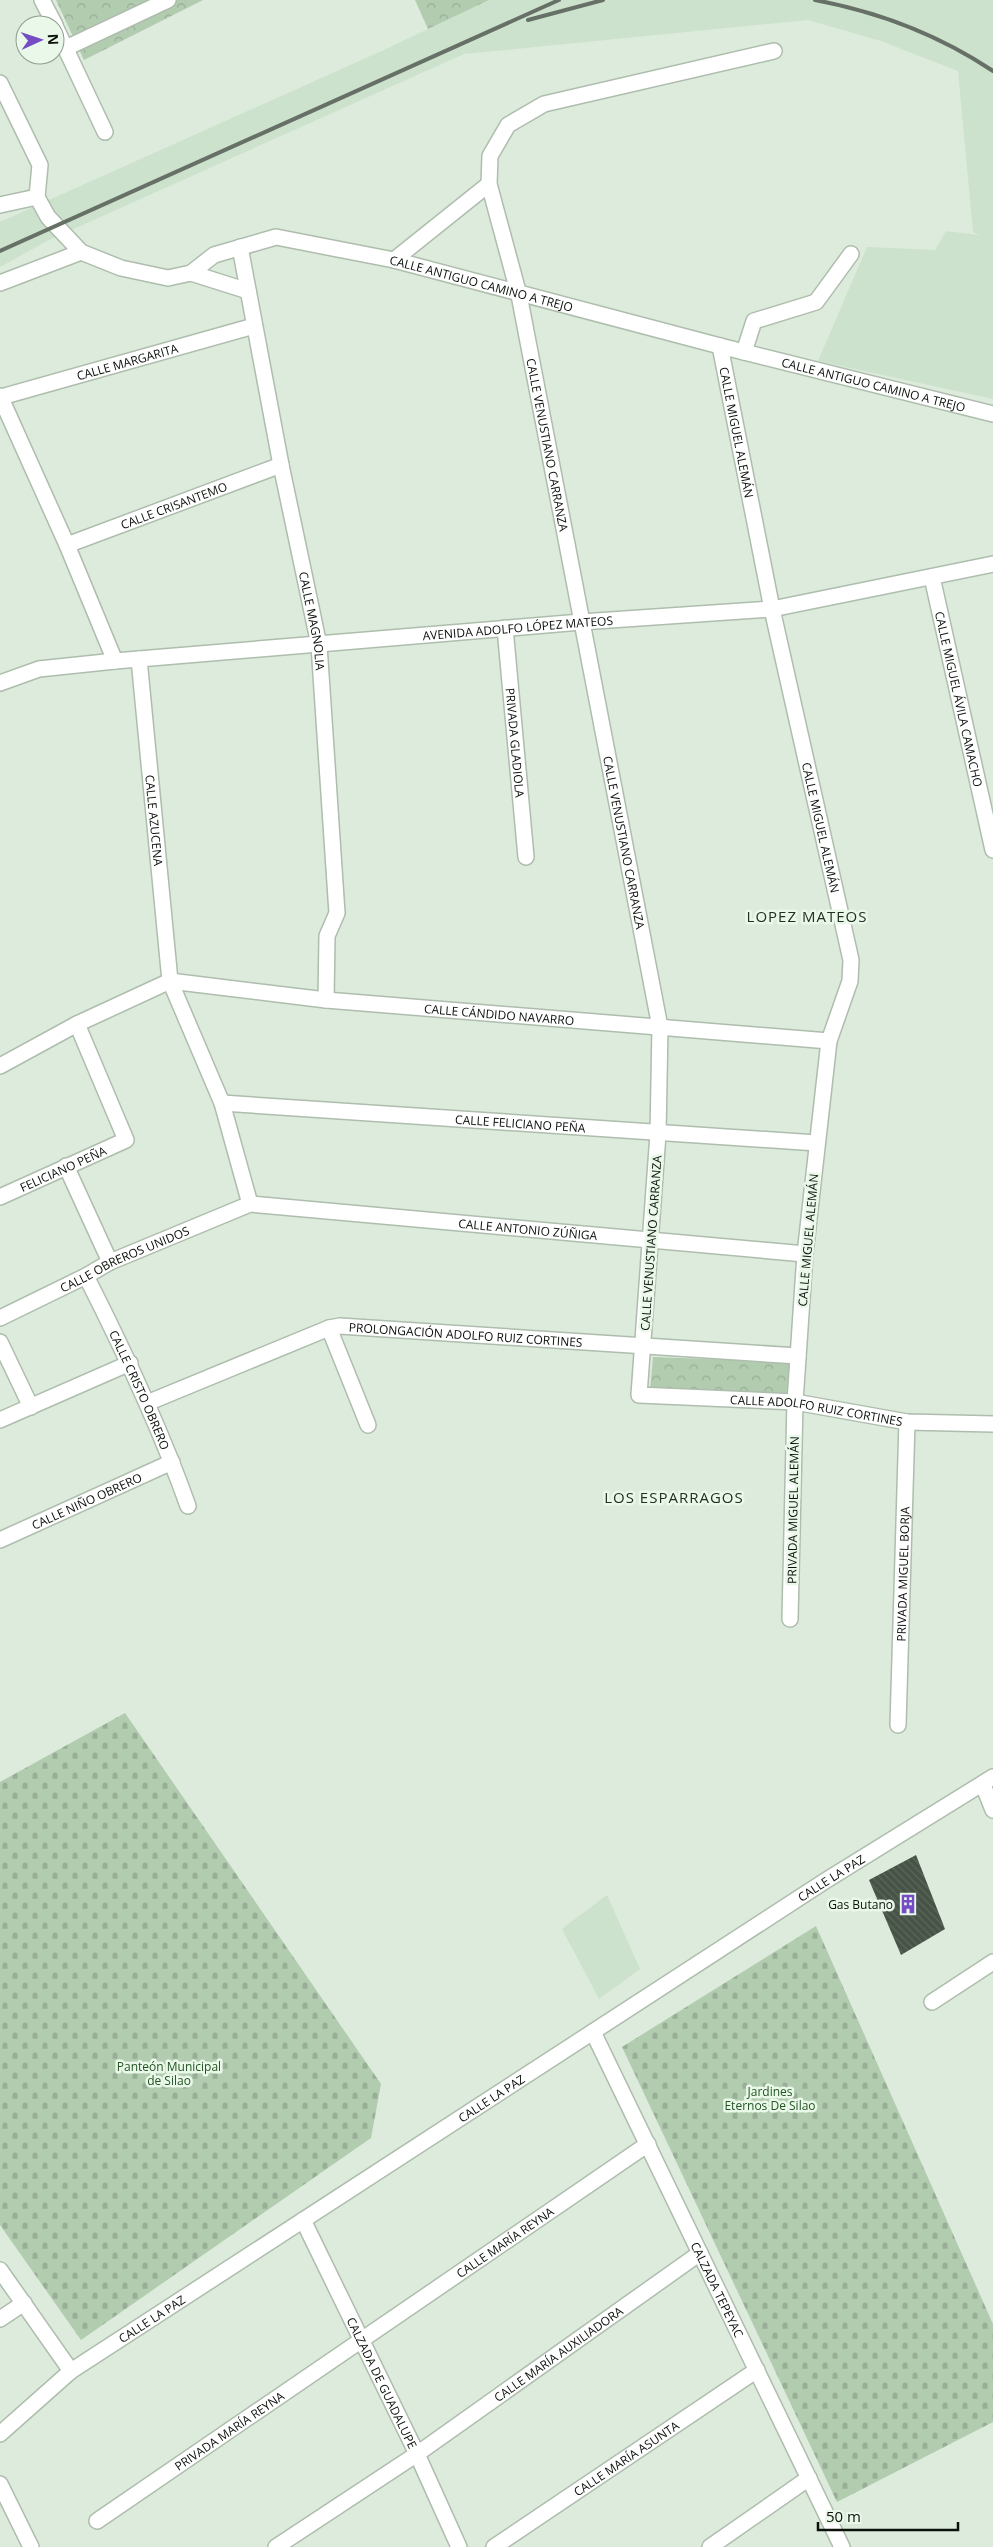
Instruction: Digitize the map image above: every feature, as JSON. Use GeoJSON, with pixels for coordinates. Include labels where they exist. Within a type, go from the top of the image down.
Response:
{"type":"FeatureCollection","features":[{"type":"Feature","properties":{"kind":"street"},"geometry":{"type":"LineString","coordinates":[[42,0],[50,15]]}},
{"type":"Feature","properties":{"kind":"street"},"geometry":{"type":"LineString","coordinates":[[105,132],[66,48],[168,0]]}},
{"type":"Feature","properties":{"kind":"street","name":"CALLE VENUSTIANO CARRANZA"},"geometry":{"type":"LineString","coordinates":[[639,1395],[658,1134],[660,1027],[518,294],[489,184],[490,156],[508,125],[544,104],[774,51]]}},
{"type":"Feature","properties":{"kind":"street"},"geometry":{"type":"LineString","coordinates":[[0,83],[40,165],[37,197],[48,217],[81,252],[121,268],[168,278],[191,274],[248,292]]}},
{"type":"Feature","properties":{"kind":"street"},"geometry":{"type":"LineString","coordinates":[[394,260],[489,184]]}},
{"type":"Feature","properties":{"kind":"street"},"geometry":{"type":"LineString","coordinates":[[0,205],[37,197]]}},
{"type":"Feature","properties":{"kind":"street","name":"CALLE ANTIGUO CAMINO A TREJO"},"geometry":{"type":"LineString","coordinates":[[191,274],[214,254],[276,237],[394,260],[720,346],[993,414]]}},
{"type":"Feature","properties":{"kind":"street","name":"CALLE MAGNOLIA"},"geometry":{"type":"LineString","coordinates":[[240,247],[280,464],[319,645],[337,913],[327,936],[326,1000]]}},
{"type":"Feature","properties":{"kind":"street"},"geometry":{"type":"LineString","coordinates":[[0,283],[81,252]]}},
{"type":"Feature","properties":{"kind":"street"},"geometry":{"type":"LineString","coordinates":[[744,352],[754,321],[816,302],[851,254]]}},
{"type":"Feature","properties":{"kind":"street","name":"CALLE MARGARITA"},"geometry":{"type":"LineString","coordinates":[[0,397],[254,326]]}},
{"type":"Feature","properties":{"kind":"street","name":"CALLE MIGUEL ALEMÁN"},"geometry":{"type":"LineString","coordinates":[[720,346],[772,609],[851,960],[850,981],[829,1041],[805,1254],[796,1402]]}},
{"type":"Feature","properties":{"kind":"street"},"geometry":{"type":"LineString","coordinates":[[0,397],[67,545],[115,661]]}},
{"type":"Feature","properties":{"kind":"street","name":"CALLE CRISANTEMO"},"geometry":{"type":"LineString","coordinates":[[67,545],[280,464]]}},
{"type":"Feature","properties":{"kind":"street","name":"AVENIDA ADOLFO LÓPEZ MATEOS"},"geometry":{"type":"LineString","coordinates":[[0,683],[39,669],[115,661],[505,628],[772,609],[993,564]]}},
{"type":"Feature","properties":{"kind":"street","name":"CALLE MIGUEL ÁVILA CAMACHO"},"geometry":{"type":"LineString","coordinates":[[932,577],[993,850]]}},
{"type":"Feature","properties":{"kind":"street","name":"PRIVADA GLADIOLA"},"geometry":{"type":"LineString","coordinates":[[505,628],[526,857]]}},
{"type":"Feature","properties":{"kind":"street","name":"CALLE AZUCENA"},"geometry":{"type":"LineString","coordinates":[[139,659],[170,981],[222,1103],[250,1204]]}},
{"type":"Feature","properties":{"kind":"street"},"geometry":{"type":"LineString","coordinates":[[0,1066],[77,1024],[170,981]]}},
{"type":"Feature","properties":{"kind":"street","name":"CALLE CÁNDIDO NAVARRO"},"geometry":{"type":"LineString","coordinates":[[170,981],[326,1000],[829,1041]]}},
{"type":"Feature","properties":{"kind":"street","name":"FELICIANO PEÑA"},"geometry":{"type":"LineString","coordinates":[[0,1197],[126,1140],[77,1024]]}},
{"type":"Feature","properties":{"kind":"street","name":"CALLE FELICIANO PEÑA"},"geometry":{"type":"LineString","coordinates":[[222,1103],[658,1134],[817,1143]]}},
{"type":"Feature","properties":{"kind":"street"},"geometry":{"type":"LineString","coordinates":[[66,1166],[110,1262]]}},
{"type":"Feature","properties":{"kind":"street","name":"CALLE ANTONIO ZÚÑIGA"},"geometry":{"type":"LineString","coordinates":[[250,1204],[649,1238],[805,1254]]}},
{"type":"Feature","properties":{"kind":"street","name":"CALLE OBREROS UNIDOS"},"geometry":{"type":"LineString","coordinates":[[0,1318],[86,1276],[110,1262],[250,1204]]}},
{"type":"Feature","properties":{"kind":"street","name":"CALLE CRISTO OBRERO"},"geometry":{"type":"LineString","coordinates":[[86,1276],[130,1362],[172,1462],[188,1506]]}},
{"type":"Feature","properties":{"kind":"street","name":"PROLONGACIÓN ADOLFO RUIZ CORTINES"},"geometry":{"type":"LineString","coordinates":[[146,1403],[329,1328],[340,1326],[798,1356]]}},
{"type":"Feature","properties":{"kind":"street"},"geometry":{"type":"LineString","coordinates":[[329,1328],[368,1425]]}},
{"type":"Feature","properties":{"kind":"street"},"geometry":{"type":"LineString","coordinates":[[0,1342],[32,1406]]}},
{"type":"Feature","properties":{"kind":"street"},"geometry":{"type":"LineString","coordinates":[[0,1420],[130,1362]]}},
{"type":"Feature","properties":{"kind":"street","name":"CALLE ADOLFO RUIZ CORTINES"},"geometry":{"type":"LineString","coordinates":[[639,1395],[796,1402],[907,1422],[993,1424]]}},
{"type":"Feature","properties":{"kind":"street","name":"PRIVADA MIGUEL ALEMÁN"},"geometry":{"type":"LineString","coordinates":[[790,1618],[796,1402]]}},
{"type":"Feature","properties":{"kind":"street","name":"PRIVADA MIGUEL BORJA"},"geometry":{"type":"LineString","coordinates":[[898,1725],[907,1422]]}},
{"type":"Feature","properties":{"kind":"street","name":"CALLE NIÑO OBRERO"},"geometry":{"type":"LineString","coordinates":[[0,1540],[172,1462]]}},
{"type":"Feature","properties":{"kind":"street"},"geometry":{"type":"LineString","coordinates":[[988,1781],[993,1810]]}},
{"type":"Feature","properties":{"kind":"street","name":"CALLE LA PAZ"},"geometry":{"type":"LineString","coordinates":[[0,2434],[72,2371],[825,1881],[988,1781]]}},
{"type":"Feature","properties":{"kind":"street"},"geometry":{"type":"LineString","coordinates":[[932,2002],[993,1962]]}},
{"type":"Feature","properties":{"kind":"street","name":"CALZADA TEPEYAC"},"geometry":{"type":"LineString","coordinates":[[593,2032],[842,2547]]}},
{"type":"Feature","properties":{"kind":"street","name":"CALLE MARÍA REYNA"},"geometry":{"type":"LineString","coordinates":[[360,2340],[648,2144]]}},
{"type":"Feature","properties":{"kind":"street","name":"CALZADA DE GUADALUPE"},"geometry":{"type":"LineString","coordinates":[[303,2220],[417,2454],[459,2547]]}},
{"type":"Feature","properties":{"kind":"street","name":"CALLE MARÍA AUXILIADORA"},"geometry":{"type":"LineString","coordinates":[[276,2547],[417,2454],[700,2253]]}},
{"type":"Feature","properties":{"kind":"street"},"geometry":{"type":"LineString","coordinates":[[0,2270],[72,2371]]}},
{"type":"Feature","properties":{"kind":"street"},"geometry":{"type":"LineString","coordinates":[[0,2319],[24,2303]]}},
{"type":"Feature","properties":{"kind":"street","name":"PRIVADA MARÍA REYNA"},"geometry":{"type":"LineString","coordinates":[[97,2521],[360,2340]]}},
{"type":"Feature","properties":{"kind":"street","name":"CALLE MARÍA ASUNTA"},"geometry":{"type":"LineString","coordinates":[[494,2547],[757,2370]]}},
{"type":"Feature","properties":{"kind":"street"},"geometry":{"type":"LineString","coordinates":[[710,2547],[809,2478]]}},
{"type":"Feature","properties":{"kind":"street"},"geometry":{"type":"LineString","coordinates":[[0,2484],[31,2547]]}},
{"type":"Feature","properties":{"kind":"shaded area"},"geometry":{"type":"Polygon","coordinates":[[[489,0],[993,0],[993,399],[818,361],[867,247],[935,250],[946,231],[979,235],[973,232],[958,71],[881,41],[808,20],[464,54],[49,240],[0,267],[0,222],[386,49],[489,0]]]}},
{"type":"Feature","properties":{"kind":"shaded area"},"geometry":{"type":"Polygon","coordinates":[[[607,1895],[640,1969],[599,1999],[562,1929],[607,1895]]]}},
{"type":"Feature","properties":{"kind":"green space"},"geometry":{"type":"Polygon","coordinates":[[[56,0],[203,0],[84,60],[65,19],[65,15],[63,15],[56,0]]]}},
{"type":"Feature","properties":{"kind":"green space"},"geometry":{"type":"Polygon","coordinates":[[[415,0],[489,0],[428,29],[415,0]]]}},
{"type":"Feature","properties":{"kind":"green space"},"geometry":{"type":"Polygon","coordinates":[[[653,1357],[790,1362],[787,1395],[650,1391],[653,1357]]]}},
{"type":"Feature","properties":{"kind":"green space","name":"Panteón Municipal de Silao"},"geometry":{"type":"Polygon","coordinates":[[[125,1713],[381,2084],[371,2138],[81,2340],[0,2225],[0,1782],[125,1713]]]}},
{"type":"Feature","properties":{"kind":"green space","name":"Jardines Eternos De Silao"},"geometry":{"type":"Polygon","coordinates":[[[816,1926],[993,2324],[993,2422],[837,2502],[622,2047],[816,1926]]]}},
{"type":"Feature","properties":{"kind":"building","name":"Gas Butano"},"geometry":{"type":"Polygon","coordinates":[[[916,1855],[945,1929],[901,1955],[869,1880],[916,1855]]]}},
{"type":"Feature","properties":{"kind":"railway"},"geometry":{"type":"LineString","coordinates":[[0,251],[559,0]]}},
{"type":"Feature","properties":{"kind":"railway"},"geometry":{"type":"LineString","coordinates":[[528,20],[603,0]]}},
{"type":"Feature","properties":{"kind":"railway"},"geometry":{"type":"LineString","coordinates":[[815,0],[862,11],[908,26],[951,46],[993,71]]}},
{"type":"Feature","properties":{"kind":"place","name":"Gas Butano"},"geometry":{"type":"Point","coordinates":[908,1904]}},
{"type":"Feature","properties":{"kind":"district","name":"LOPEZ MATEOS"},"geometry":{"type":"Point","coordinates":[807,916]}},
{"type":"Feature","properties":{"kind":"district","name":"LOS ESPARRAGOS"},"geometry":{"type":"Point","coordinates":[674,1497]}}]}
